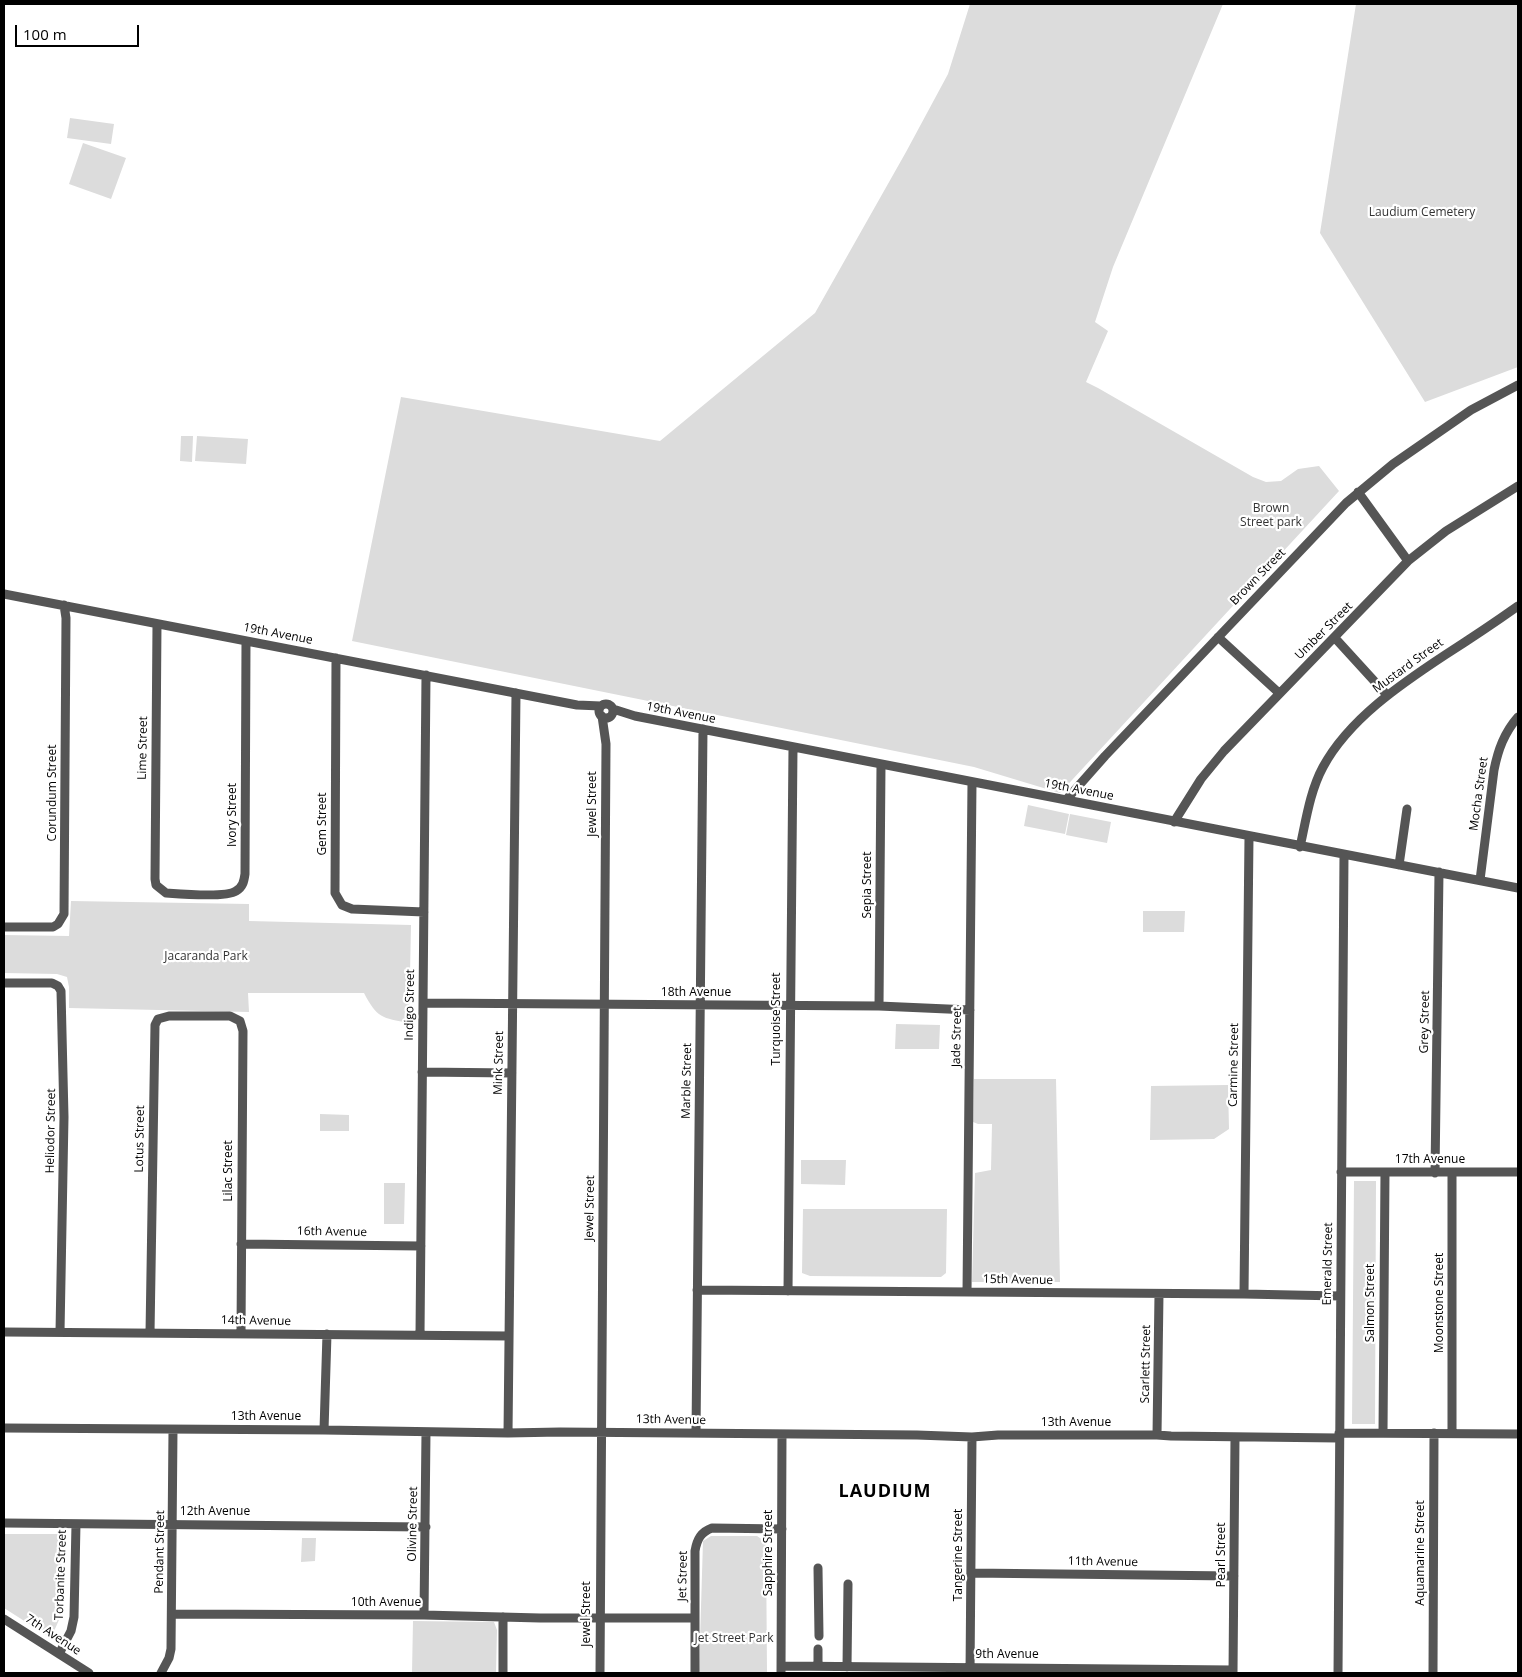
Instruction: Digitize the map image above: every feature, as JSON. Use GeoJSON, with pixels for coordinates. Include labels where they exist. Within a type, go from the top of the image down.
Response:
{"type":"FeatureCollection","features":[{"type":"Feature","properties":{"kind":"street","name":"Brown Street"},"geometry":{"type":"LineString","coordinates":[[1066,800],[1105,756],[1346,503],[1393,464],[1471,410],[1518,385]]}},
{"type":"Feature","properties":{"kind":"street","name":"Umber Street"},"geometry":{"type":"LineString","coordinates":[[1174,822],[1211,766],[1279,693],[1335,638],[1408,561],[1446,531],[1518,486]]}},
{"type":"Feature","properties":{"kind":"street"},"geometry":{"type":"LineString","coordinates":[[1358,492],[1408,561]]}},
{"type":"Feature","properties":{"kind":"street","name":"19th Avenue"},"geometry":{"type":"LineString","coordinates":[[4,594],[426,675],[577,705],[606,713],[635,716],[1518,888]]}},
{"type":"Feature","properties":{"kind":"street","name":"Corundum Street"},"geometry":{"type":"LineString","coordinates":[[4,928],[53,927],[58,924],[64,914],[67,606]]}},
{"type":"Feature","properties":{"kind":"street","name":"Mustard Street"},"geometry":{"type":"LineString","coordinates":[[1300,847],[1309,806],[1322,768],[1332,751],[1387,695],[1518,606]]}},
{"type":"Feature","properties":{"kind":"street","name":"Lime Street"},"geometry":{"type":"LineString","coordinates":[[155,873],[157,624]]}},
{"type":"Feature","properties":{"kind":"street"},"geometry":{"type":"LineString","coordinates":[[1218,637],[1279,693]]}},
{"type":"Feature","properties":{"kind":"street"},"geometry":{"type":"LineString","coordinates":[[1335,638],[1387,695]]}},
{"type":"Feature","properties":{"kind":"street","name":"Ivory Street"},"geometry":{"type":"LineString","coordinates":[[155,873],[156,885],[166,893],[230,894],[236,891],[243,882],[245,864],[246,641]]}},
{"type":"Feature","properties":{"kind":"street","name":"Gem Street"},"geometry":{"type":"LineString","coordinates":[[336,658],[335,893],[342,905],[352,909],[424,912]]}},
{"type":"Feature","properties":{"kind":"street","name":"Indigo Street"},"geometry":{"type":"LineString","coordinates":[[420,1334],[426,675]]}},
{"type":"Feature","properties":{"kind":"street","name":"Mink Street"},"geometry":{"type":"LineString","coordinates":[[508,1433],[516,693]]}},
{"type":"Feature","properties":{"kind":"street","name":"Jewel Street"},"geometry":{"type":"LineString","coordinates":[[600,1673],[600,1432],[606,713]]}},
{"type":"Feature","properties":{"kind":"street","name":"Mocha Street"},"geometry":{"type":"LineString","coordinates":[[1480,880],[1497,755],[1506,732],[1518,717]]}},
{"type":"Feature","properties":{"kind":"street","name":"Marble Street"},"geometry":{"type":"LineString","coordinates":[[696,1433],[703,730]]}},
{"type":"Feature","properties":{"kind":"street","name":"Turquoise Street"},"geometry":{"type":"LineString","coordinates":[[788,1291],[789,1006],[793,748]]}},
{"type":"Feature","properties":{"kind":"street","name":"Sepia Street"},"geometry":{"type":"LineString","coordinates":[[880,1006],[881,765]]}},
{"type":"Feature","properties":{"kind":"street","name":"Jade Street"},"geometry":{"type":"LineString","coordinates":[[967,1292],[972,783]]}},
{"type":"Feature","properties":{"kind":"street"},"geometry":{"type":"LineString","coordinates":[[1399,865],[1407,809]]}},
{"type":"Feature","properties":{"kind":"street","name":"Carmine Street"},"geometry":{"type":"LineString","coordinates":[[1244,1294],[1249,837]]}},
{"type":"Feature","properties":{"kind":"street","name":"Emerald Street"},"geometry":{"type":"LineString","coordinates":[[1338,1673],[1344,855]]}},
{"type":"Feature","properties":{"kind":"street","name":"Grey Street"},"geometry":{"type":"LineString","coordinates":[[1435,1172],[1439,872]]}},
{"type":"Feature","properties":{"kind":"street","name":"Heliodor Street"},"geometry":{"type":"LineString","coordinates":[[4,983],[52,983],[62,991],[64,1117],[60,1332]]}},
{"type":"Feature","properties":{"kind":"street","name":"18th Avenue"},"geometry":{"type":"LineString","coordinates":[[423,1003],[880,1006],[970,1010]]}},
{"type":"Feature","properties":{"kind":"street","name":"Lotus Street"},"geometry":{"type":"LineString","coordinates":[[150,1333],[155,1025],[158,1019],[169,1016],[230,1016]]}},
{"type":"Feature","properties":{"kind":"street","name":"Lilac Street"},"geometry":{"type":"LineString","coordinates":[[230,1016],[240,1021],[243,1031],[240,1333]]}},
{"type":"Feature","properties":{"kind":"street"},"geometry":{"type":"LineString","coordinates":[[422,1072],[512,1073]]}},
{"type":"Feature","properties":{"kind":"street","name":"17th Avenue"},"geometry":{"type":"LineString","coordinates":[[1341,1172],[1518,1172]]}},
{"type":"Feature","properties":{"kind":"street","name":"Salmon Street"},"geometry":{"type":"LineString","coordinates":[[1383,1433],[1385,1172]]}},
{"type":"Feature","properties":{"kind":"street","name":"Moonstone Street"},"geometry":{"type":"LineString","coordinates":[[1452,1173],[1452,1433]]}},
{"type":"Feature","properties":{"kind":"street","name":"16th Avenue"},"geometry":{"type":"LineString","coordinates":[[241,1244],[421,1246]]}},
{"type":"Feature","properties":{"kind":"street","name":"15th Avenue"},"geometry":{"type":"LineString","coordinates":[[697,1290],[1340,1296]]}},
{"type":"Feature","properties":{"kind":"street","name":"Scarlett Street"},"geometry":{"type":"LineString","coordinates":[[1157,1435],[1160,1294]]}},
{"type":"Feature","properties":{"kind":"street","name":"14th Avenue"},"geometry":{"type":"LineString","coordinates":[[4,1332],[509,1336]]}},
{"type":"Feature","properties":{"kind":"street"},"geometry":{"type":"LineString","coordinates":[[324,1430],[327,1334]]}},
{"type":"Feature","properties":{"kind":"street","name":"13th Avenue"},"geometry":{"type":"LineString","coordinates":[[4,1428],[972,1436],[1157,1435],[1235,1437],[1383,1433],[1518,1434]]}},
{"type":"Feature","properties":{"kind":"street","name":"Pendant Street"},"geometry":{"type":"LineString","coordinates":[[161,1673],[171,1649],[173,1430]]}},
{"type":"Feature","properties":{"kind":"street","name":"Olivine Street"},"geometry":{"type":"LineString","coordinates":[[424,1615],[426,1432]]}},
{"type":"Feature","properties":{"kind":"street","name":"Aquamarine Street"},"geometry":{"type":"LineString","coordinates":[[1433,1673],[1434,1433]]}},
{"type":"Feature","properties":{"kind":"street","name":"Sapphire Street"},"geometry":{"type":"LineString","coordinates":[[781,1670],[782,1434]]}},
{"type":"Feature","properties":{"kind":"street","name":"Tangerine Street"},"geometry":{"type":"LineString","coordinates":[[970,1671],[972,1436]]}},
{"type":"Feature","properties":{"kind":"street","name":"Pearl Street"},"geometry":{"type":"LineString","coordinates":[[1233,1671],[1235,1437]]}},
{"type":"Feature","properties":{"kind":"street","name":"12th Avenue"},"geometry":{"type":"LineString","coordinates":[[4,1523],[426,1527]]}},
{"type":"Feature","properties":{"kind":"street","name":"Torbanite Street"},"geometry":{"type":"LineString","coordinates":[[59,1654],[71,1631],[74,1616],[76,1524]]}},
{"type":"Feature","properties":{"kind":"street","name":"Jet Street"},"geometry":{"type":"LineString","coordinates":[[695,1673],[696,1551],[701,1534],[716,1528],[782,1529]]}},
{"type":"Feature","properties":{"kind":"street"},"geometry":{"type":"LineString","coordinates":[[818,1568],[819,1636]]}},
{"type":"Feature","properties":{"kind":"street","name":"11th Avenue"},"geometry":{"type":"LineString","coordinates":[[971,1573],[1234,1576]]}},
{"type":"Feature","properties":{"kind":"street"},"geometry":{"type":"LineString","coordinates":[[847,1667],[848,1584]]}},
{"type":"Feature","properties":{"kind":"street","name":"10th Avenue"},"geometry":{"type":"LineString","coordinates":[[172,1614],[695,1618]]}},
{"type":"Feature","properties":{"kind":"street"},"geometry":{"type":"LineString","coordinates":[[503,1617],[503,1673]]}},
{"type":"Feature","properties":{"kind":"street","name":"7th Avenue"},"geometry":{"type":"LineString","coordinates":[[4,1619],[89,1673]]}},
{"type":"Feature","properties":{"kind":"street"},"geometry":{"type":"LineString","coordinates":[[818,1649],[818,1666]]}},
{"type":"Feature","properties":{"kind":"street","name":"9th Avenue"},"geometry":{"type":"LineString","coordinates":[[781,1670],[818,1666],[872,1670],[1233,1671]]}},
{"type":"Feature","properties":{"kind":"green space","name":"Brown Street park"},"geometry":{"type":"Polygon","coordinates":[[[970,4],[1223,4],[1113,267],[1095,322],[1108,331],[1086,382],[1253,477],[1266,482],[1281,481],[1298,469],[1319,466],[1339,491],[1060,793],[974,767],[352,641],[401,397],[660,441],[815,313],[948,74],[970,4]]]}},
{"type":"Feature","properties":{"kind":"green space","name":"Laudium Cemetery"},"geometry":{"type":"Polygon","coordinates":[[[1356,4],[1518,4],[1518,367],[1425,402],[1320,233],[1356,4]]]}},
{"type":"Feature","properties":{"kind":"green space"},"geometry":{"type":"Polygon","coordinates":[[[70,118],[114,124],[111,144],[67,138],[70,118]]]}},
{"type":"Feature","properties":{"kind":"green space"},"geometry":{"type":"Polygon","coordinates":[[[83,143],[126,158],[111,199],[69,184],[83,143]]]}},
{"type":"Feature","properties":{"kind":"green space"},"geometry":{"type":"Polygon","coordinates":[[[181,436],[193,436],[192,462],[180,461],[181,436]]]}},
{"type":"Feature","properties":{"kind":"green space"},"geometry":{"type":"Polygon","coordinates":[[[197,436],[248,439],[246,464],[195,461],[197,436]]]}},
{"type":"Feature","properties":{"kind":"green space"},"geometry":{"type":"Polygon","coordinates":[[[1028,805],[1069,814],[1065,834],[1024,826],[1028,805]]]}},
{"type":"Feature","properties":{"kind":"green space"},"geometry":{"type":"Polygon","coordinates":[[[1070,814],[1111,822],[1107,843],[1066,835],[1070,814]]]}},
{"type":"Feature","properties":{"kind":"green space","name":"Jacaranda Park"},"geometry":{"type":"Polygon","coordinates":[[[71,901],[249,904],[249,921],[411,925],[409,1023],[392,1020],[381,1015],[373,1008],[364,993],[248,993],[249,1012],[69,1008],[67,977],[57,974],[4,973],[4,935],[69,936],[71,901]]]}},
{"type":"Feature","properties":{"kind":"green space"},"geometry":{"type":"Polygon","coordinates":[[[1143,911],[1185,911],[1184,932],[1143,932],[1143,911]]]}},
{"type":"Feature","properties":{"kind":"green space"},"geometry":{"type":"Polygon","coordinates":[[[896,1024],[940,1025],[939,1049],[895,1049],[896,1024]]]}},
{"type":"Feature","properties":{"kind":"green space"},"geometry":{"type":"Polygon","coordinates":[[[974,1079],[1056,1079],[1060,1282],[972,1282],[975,1173],[991,1170],[992,1124],[973,1122],[974,1079]]]}},
{"type":"Feature","properties":{"kind":"green space"},"geometry":{"type":"Polygon","coordinates":[[[1228,1085],[1229,1129],[1214,1139],[1150,1140],[1151,1086],[1228,1085]]]}},
{"type":"Feature","properties":{"kind":"green space"},"geometry":{"type":"Polygon","coordinates":[[[320,1114],[349,1115],[349,1131],[320,1131],[320,1114]]]}},
{"type":"Feature","properties":{"kind":"green space"},"geometry":{"type":"Polygon","coordinates":[[[801,1160],[846,1160],[845,1185],[801,1184],[801,1160]]]}},
{"type":"Feature","properties":{"kind":"green space"},"geometry":{"type":"Polygon","coordinates":[[[1354,1181],[1376,1181],[1375,1424],[1352,1424],[1354,1181]]]}},
{"type":"Feature","properties":{"kind":"green space"},"geometry":{"type":"Polygon","coordinates":[[[384,1183],[405,1183],[404,1224],[384,1224],[384,1183]]]}},
{"type":"Feature","properties":{"kind":"green space"},"geometry":{"type":"Polygon","coordinates":[[[803,1209],[947,1209],[946,1273],[941,1277],[810,1276],[802,1273],[803,1209]]]}},
{"type":"Feature","properties":{"kind":"green space"},"geometry":{"type":"Polygon","coordinates":[[[4,1534],[61,1534],[62,1613],[51,1638],[4,1608],[4,1534]]]}},
{"type":"Feature","properties":{"kind":"green space","name":"Jet Street Park"},"geometry":{"type":"Polygon","coordinates":[[[711,1536],[757,1536],[766,1542],[767,1673],[699,1673],[703,1541],[711,1536]]]}},
{"type":"Feature","properties":{"kind":"green space"},"geometry":{"type":"Polygon","coordinates":[[[302,1538],[316,1538],[315,1561],[301,1562],[302,1538]]]}},
{"type":"Feature","properties":{"kind":"green space"},"geometry":{"type":"Polygon","coordinates":[[[413,1621],[494,1622],[497,1630],[496,1673],[412,1673],[413,1621]]]}},
{"type":"Feature","properties":{"kind":"district","name":"LAUDIUM"},"geometry":{"type":"Point","coordinates":[885,1492]}}]}
